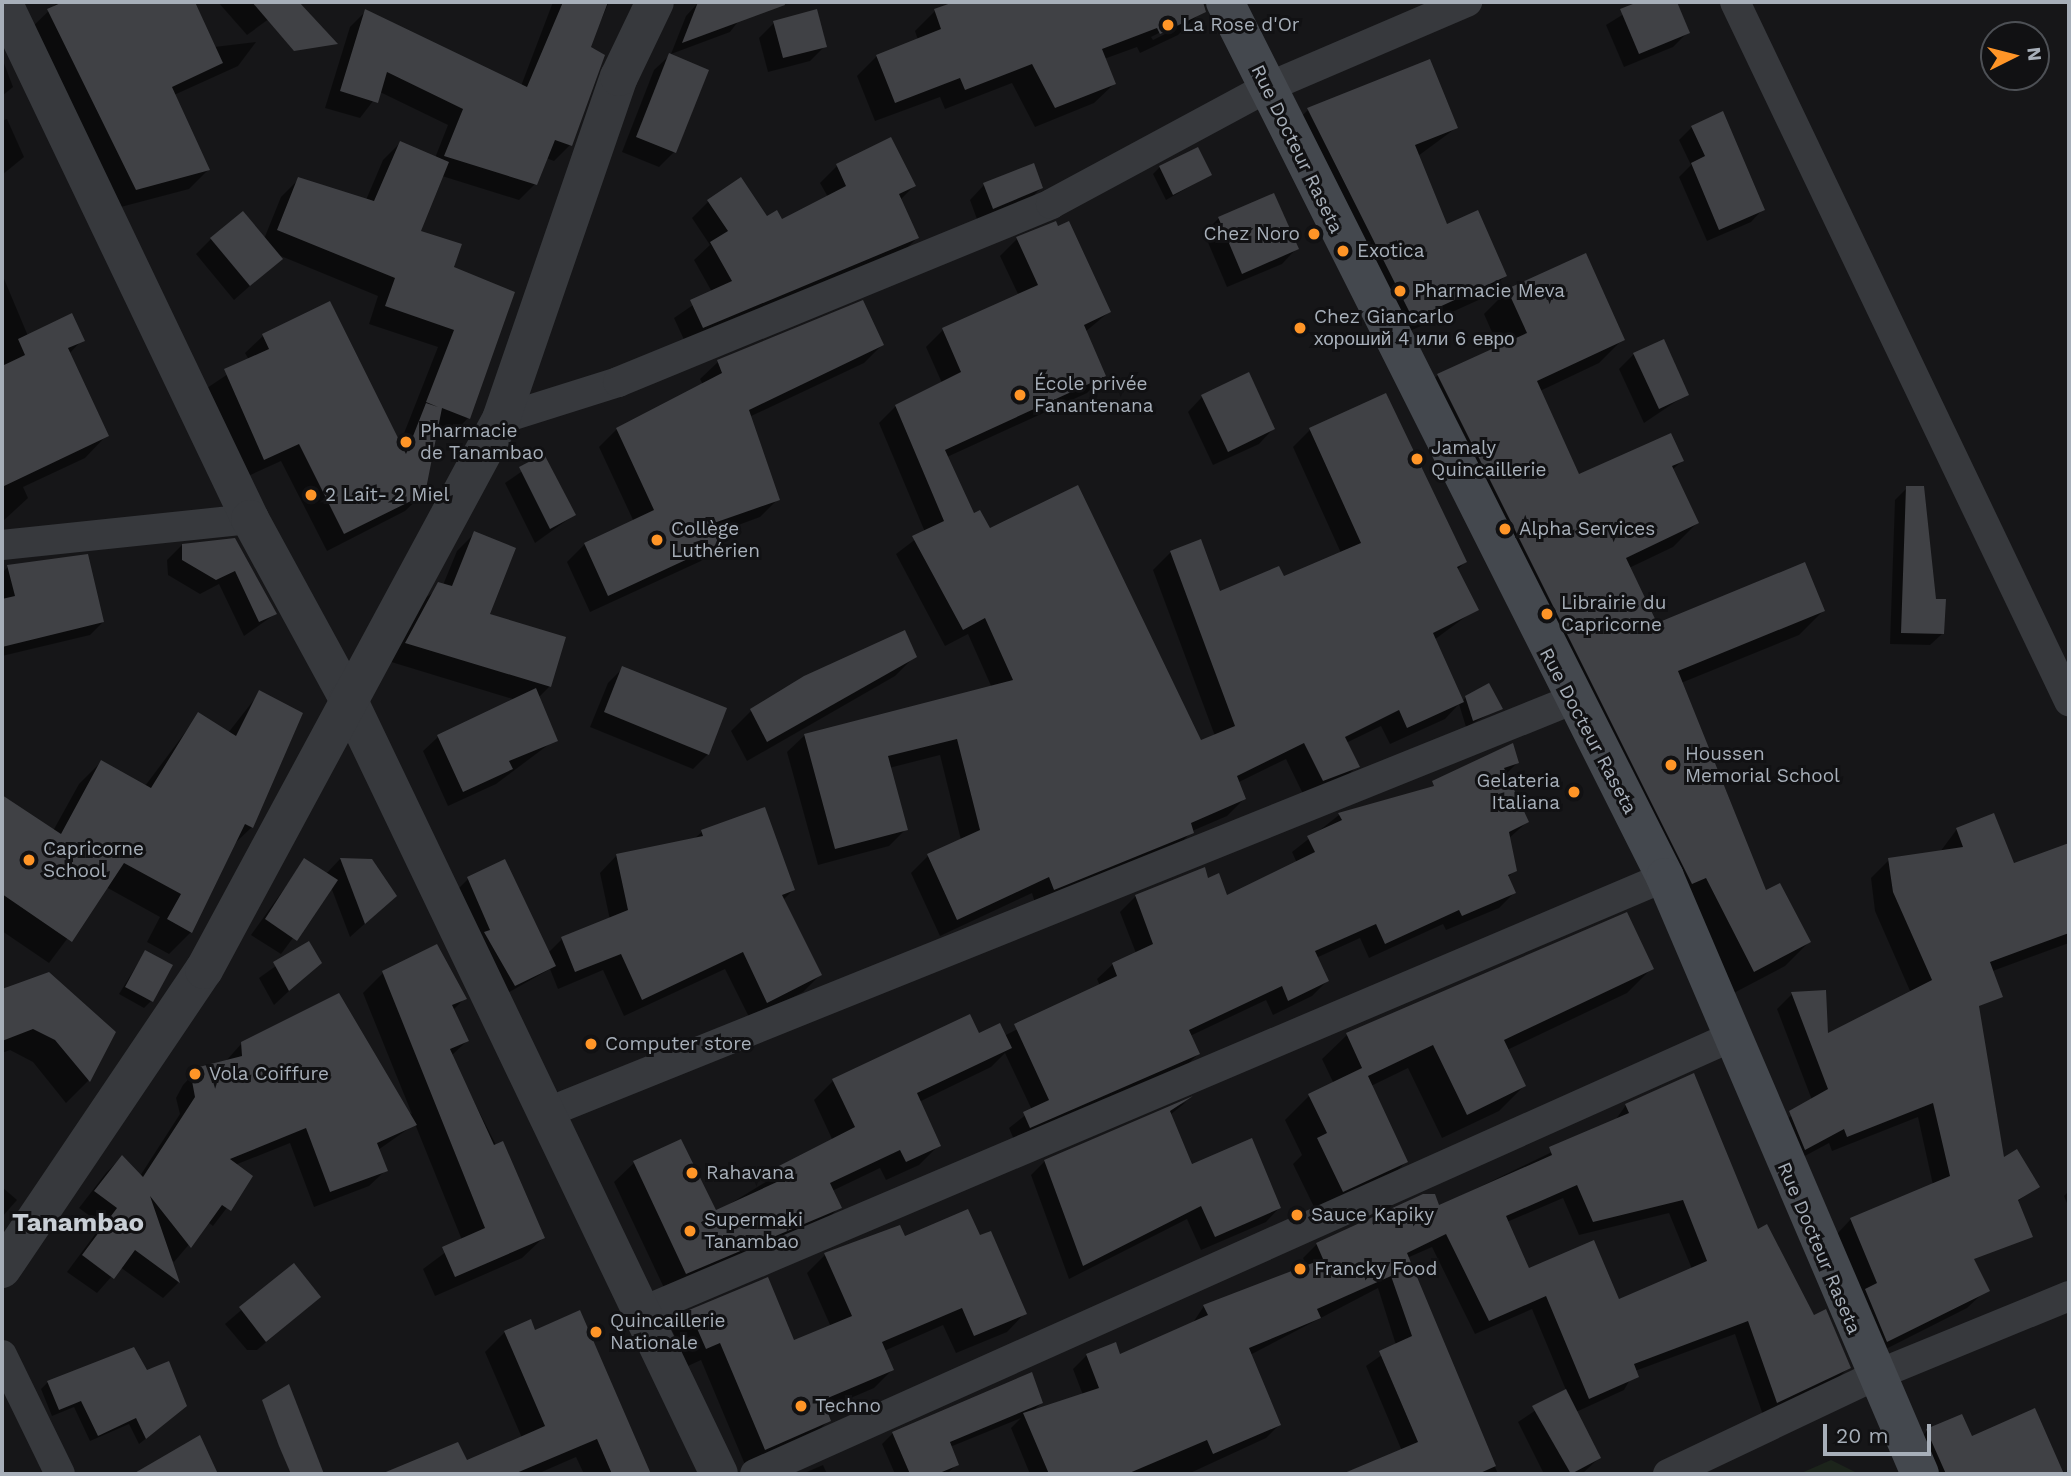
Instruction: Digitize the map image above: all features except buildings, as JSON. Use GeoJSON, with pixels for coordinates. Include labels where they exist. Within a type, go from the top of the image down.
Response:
{"type":"FeatureCollection","features":[{"type":"Feature","properties":{"kind":"main road","name":"Rue Docteur Raseta"},"geometry":{"type":"LineString","coordinates":[[1226,2],[1266,88],[1572,700],[1665,877],[1729,1038],[1874,1376],[1920,1474]]}},
{"type":"Feature","properties":{"kind":"street"},"geometry":{"type":"LineString","coordinates":[[3,2],[250,519],[348,699],[719,1474]]}},
{"type":"Feature","properties":{"kind":"street"},"geometry":{"type":"LineString","coordinates":[[2,1269],[204,971],[501,419],[619,77],[655,2]]}},
{"type":"Feature","properties":{"kind":"street"},"geometry":{"type":"LineString","coordinates":[[501,419],[618,382],[1051,204],[1266,88],[1467,2]]}},
{"type":"Feature","properties":{"kind":"street"},"geometry":{"type":"LineString","coordinates":[[1735,2],[2069,702]]}},
{"type":"Feature","properties":{"kind":"street"},"geometry":{"type":"LineString","coordinates":[[2,545],[250,519]]}},
{"type":"Feature","properties":{"kind":"street"},"geometry":{"type":"LineString","coordinates":[[546,1113],[1572,700]]}},
{"type":"Feature","properties":{"kind":"street"},"geometry":{"type":"LineString","coordinates":[[641,1312],[1665,877]]}},
{"type":"Feature","properties":{"kind":"street"},"geometry":{"type":"LineString","coordinates":[[755,1474],[1729,1038]]}},
{"type":"Feature","properties":{"kind":"street"},"geometry":{"type":"LineString","coordinates":[[1668,1474],[1874,1376],[2069,1296]]}},
{"type":"Feature","properties":{"kind":"street"},"geometry":{"type":"LineString","coordinates":[[2,1355],[61,1474]]}},
{"type":"Feature","properties":{"kind":"shaded area"},"geometry":{"type":"Polygon","coordinates":[[[1831,1460],[1859,1474],[1799,1474],[1831,1460]]]}},
{"type":"Feature","properties":{"kind":"place","name":"La Rose d'Or"},"geometry":{"type":"Point","coordinates":[1168,25]}},
{"type":"Feature","properties":{"kind":"place","name":"Chez Noro"},"geometry":{"type":"Point","coordinates":[1314,234]}},
{"type":"Feature","properties":{"kind":"place","name":"Exotica"},"geometry":{"type":"Point","coordinates":[1343,251]}},
{"type":"Feature","properties":{"kind":"place","name":"Pharmacie Meva"},"geometry":{"type":"Point","coordinates":[1400,291]}},
{"type":"Feature","properties":{"kind":"place","name":"Chez Giancarlo хороший 4 или 6 евро"},"geometry":{"type":"Point","coordinates":[1300,328]}},
{"type":"Feature","properties":{"kind":"place","name":"École privée Fanantenana"},"geometry":{"type":"Point","coordinates":[1020,395]}},
{"type":"Feature","properties":{"kind":"place","name":"Pharmacie de Tanambao"},"geometry":{"type":"Point","coordinates":[406,442]}},
{"type":"Feature","properties":{"kind":"place","name":"Jamaly Quincaillerie"},"geometry":{"type":"Point","coordinates":[1417,459]}},
{"type":"Feature","properties":{"kind":"place","name":"2 Lait- 2 Miel"},"geometry":{"type":"Point","coordinates":[311,495]}},
{"type":"Feature","properties":{"kind":"place","name":"Alpha Services"},"geometry":{"type":"Point","coordinates":[1505,529]}},
{"type":"Feature","properties":{"kind":"place","name":"Collège Luthérien"},"geometry":{"type":"Point","coordinates":[657,540]}},
{"type":"Feature","properties":{"kind":"place","name":"Librairie du Capricorne"},"geometry":{"type":"Point","coordinates":[1547,614]}},
{"type":"Feature","properties":{"kind":"place","name":"Houssen Memorial School"},"geometry":{"type":"Point","coordinates":[1671,765]}},
{"type":"Feature","properties":{"kind":"place","name":"Gelateria Italiana"},"geometry":{"type":"Point","coordinates":[1574,792]}},
{"type":"Feature","properties":{"kind":"place","name":"Capricorne School"},"geometry":{"type":"Point","coordinates":[29,860]}},
{"type":"Feature","properties":{"kind":"place","name":"Computer store"},"geometry":{"type":"Point","coordinates":[591,1044]}},
{"type":"Feature","properties":{"kind":"place","name":"Vola Coiffure"},"geometry":{"type":"Point","coordinates":[195,1074]}},
{"type":"Feature","properties":{"kind":"place","name":"Rahavana"},"geometry":{"type":"Point","coordinates":[692,1173]}},
{"type":"Feature","properties":{"kind":"place","name":"Sauce Kapiky"},"geometry":{"type":"Point","coordinates":[1297,1215]}},
{"type":"Feature","properties":{"kind":"place","name":"Supermaki Tanambao"},"geometry":{"type":"Point","coordinates":[690,1231]}},
{"type":"Feature","properties":{"kind":"place","name":"Francky Food"},"geometry":{"type":"Point","coordinates":[1300,1269]}},
{"type":"Feature","properties":{"kind":"place","name":"Quincaillerie Nationale"},"geometry":{"type":"Point","coordinates":[596,1332]}},
{"type":"Feature","properties":{"kind":"place","name":"Techno"},"geometry":{"type":"Point","coordinates":[801,1406]}},
{"type":"Feature","properties":{"kind":"district","name":"Tanambao"},"geometry":{"type":"Point","coordinates":[78,1223]}}]}
